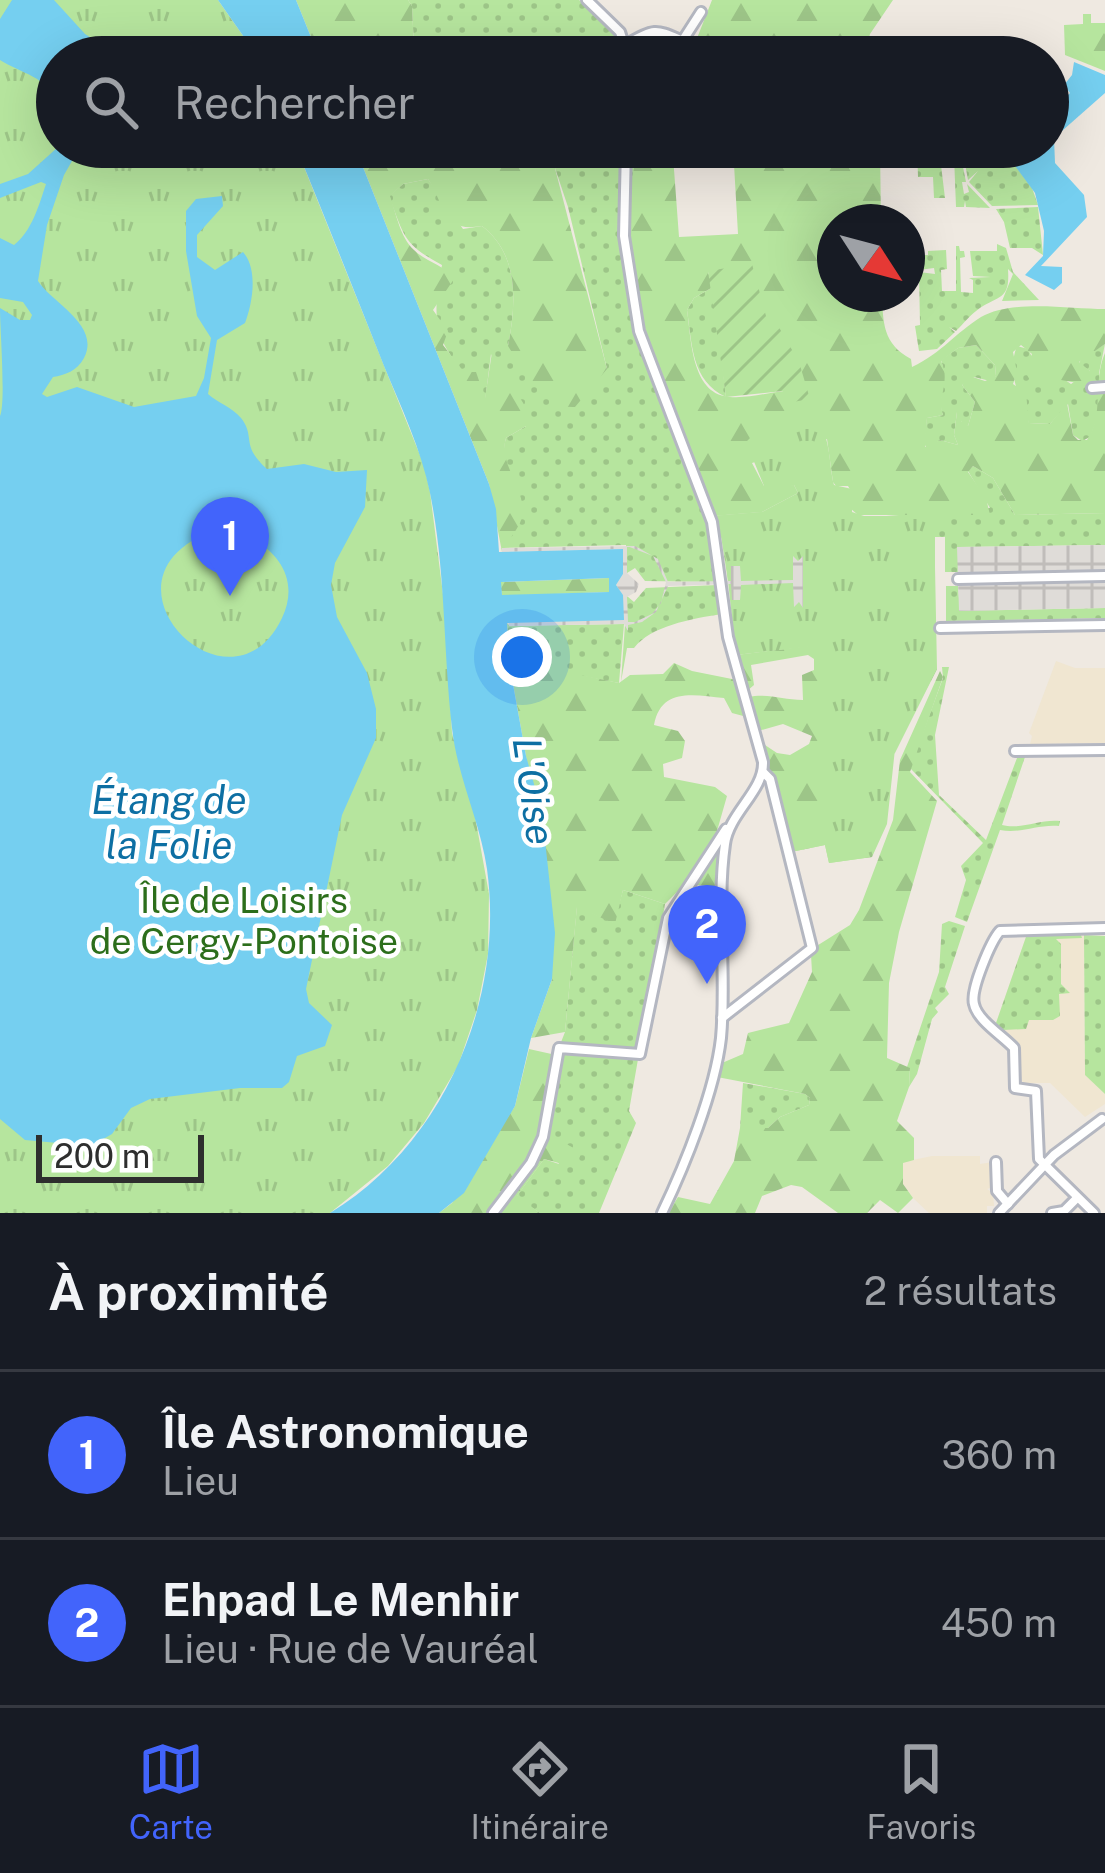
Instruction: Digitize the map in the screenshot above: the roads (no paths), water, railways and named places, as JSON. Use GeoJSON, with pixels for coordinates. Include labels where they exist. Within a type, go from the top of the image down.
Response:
{"type":"FeatureCollection","features":[{"type":"Feature","properties":{"kind":"street"},"geometry":{"type":"LineString","coordinates":[[589,0],[620,36]]}},
{"type":"Feature","properties":{"kind":"street"},"geometry":{"type":"LineString","coordinates":[[689,36],[700,12]]}},
{"type":"Feature","properties":{"kind":"street"},"geometry":{"type":"LineString","coordinates":[[636,36],[652,30],[669,36]]}},
{"type":"Feature","properties":{"kind":"street"},"geometry":{"type":"LineString","coordinates":[[626,168],[624,236],[643,343],[712,522],[728,637],[812,948],[722,1018]]}},
{"type":"Feature","properties":{"kind":"street"},"geometry":{"type":"LineString","coordinates":[[1092,388],[1105,387]]}},
{"type":"Feature","properties":{"kind":"street"},"geometry":{"type":"LineString","coordinates":[[958,579],[1105,576]]}},
{"type":"Feature","properties":{"kind":"street"},"geometry":{"type":"LineString","coordinates":[[940,628],[1105,625]]}},
{"type":"Feature","properties":{"kind":"street"},"geometry":{"type":"LineString","coordinates":[[1015,751],[1105,751]]}},
{"type":"Feature","properties":{"kind":"street"},"geometry":{"type":"LineString","coordinates":[[662,1213],[688,1155],[716,1063],[722,1018],[724,846],[728,829],[763,772]]}},
{"type":"Feature","properties":{"kind":"street"},"geometry":{"type":"LineString","coordinates":[[493,1213],[531,1163],[543,1137],[559,1048],[640,1054],[668,918],[719,834],[728,829]]}},
{"type":"Feature","properties":{"kind":"street"},"geometry":{"type":"LineString","coordinates":[[1094,1213],[1044,1166],[1039,1157],[1036,1091],[1015,1088],[1013,1046],[974,1005],[995,935],[1004,929],[1105,928]]}},
{"type":"Feature","properties":{"kind":"street"},"geometry":{"type":"LineString","coordinates":[[999,1213],[1044,1166],[1102,1119]]}},
{"type":"Feature","properties":{"kind":"street"},"geometry":{"type":"LineString","coordinates":[[996,1162],[998,1191],[1008,1204]]}},
{"type":"Feature","properties":{"kind":"street"},"geometry":{"type":"LineString","coordinates":[[1057,1212],[1078,1198]]}},
{"type":"Feature","properties":{"kind":"water"},"geometry":{"type":"Polygon","coordinates":[[[12,0],[54,0],[88,36],[36,36],[36,79],[0,60],[0,19],[12,0]]]}},
{"type":"Feature","properties":{"kind":"water"},"geometry":{"type":"Polygon","coordinates":[[[218,0],[296,0],[311,36],[243,36],[218,0]]]}},
{"type":"Feature","properties":{"kind":"water"},"geometry":{"type":"Polygon","coordinates":[[[1074,62],[1105,75],[1105,93],[1069,125],[1069,79],[1074,62]]]}},
{"type":"Feature","properties":{"kind":"water","name":"Étang de la Folie"},"geometry":{"type":"Polygon","coordinates":[[[36,167],[68,168],[47,225],[38,281],[81,325],[87,346],[78,366],[53,377],[42,394],[47,397],[77,387],[134,407],[196,396],[211,338],[197,316],[186,251],[186,211],[196,199],[222,196],[223,206],[197,235],[197,257],[215,270],[243,252],[253,286],[245,323],[217,340],[208,394],[241,418],[254,454],[267,469],[304,464],[336,472],[367,470],[365,507],[335,563],[331,585],[337,617],[367,673],[376,709],[376,738],[342,815],[306,989],[309,1003],[332,1025],[325,1046],[297,1056],[289,1082],[282,1088],[150,1099],[131,1108],[112,1134],[91,1146],[25,1140],[0,1119],[0,308],[20,320],[30,320],[32,315],[23,302],[0,298],[0,238],[14,245],[26,233],[46,184],[0,198],[0,184],[36,167]],[[219,529],[179,550],[162,577],[164,606],[178,632],[202,650],[231,657],[259,648],[282,618],[288,601],[284,570],[276,557],[251,538],[219,529]]]}},
{"type":"Feature","properties":{"kind":"water","name":"L'Oise"},"geometry":{"type":"Polygon","coordinates":[[[305,168],[363,168],[489,484],[499,552],[623,549],[623,574],[616,585],[623,595],[624,620],[507,623],[526,756],[542,812],[555,933],[552,979],[531,1038],[515,1106],[464,1193],[439,1213],[330,1213],[370,1184],[405,1149],[435,1108],[458,1064],[486,968],[487,869],[452,728],[435,522],[410,428],[305,168]],[[609,578],[501,582],[502,595],[609,592],[609,578]]]}},
{"type":"Feature","properties":{"kind":"water"},"geometry":{"type":"Polygon","coordinates":[[[1017,168],[1060,168],[1084,195],[1087,217],[1041,266],[1062,267],[1062,283],[1054,290],[1025,275],[1043,256],[1044,231],[1035,193],[1017,168]]]}},
{"type":"Feature","properties":{"kind":"place","name":"Île Astronomique"},"geometry":{"type":"Point","coordinates":[230,596]}},
{"type":"Feature","properties":{"kind":"place","name":"Ehpad Le Menhir"},"geometry":{"type":"Point","coordinates":[707,984]}},
{"type":"Feature","properties":{"kind":"park label","name":"Île de Loisirs de Cergy-Pontoise"},"geometry":{"type":"Point","coordinates":[244,920]}}]}
